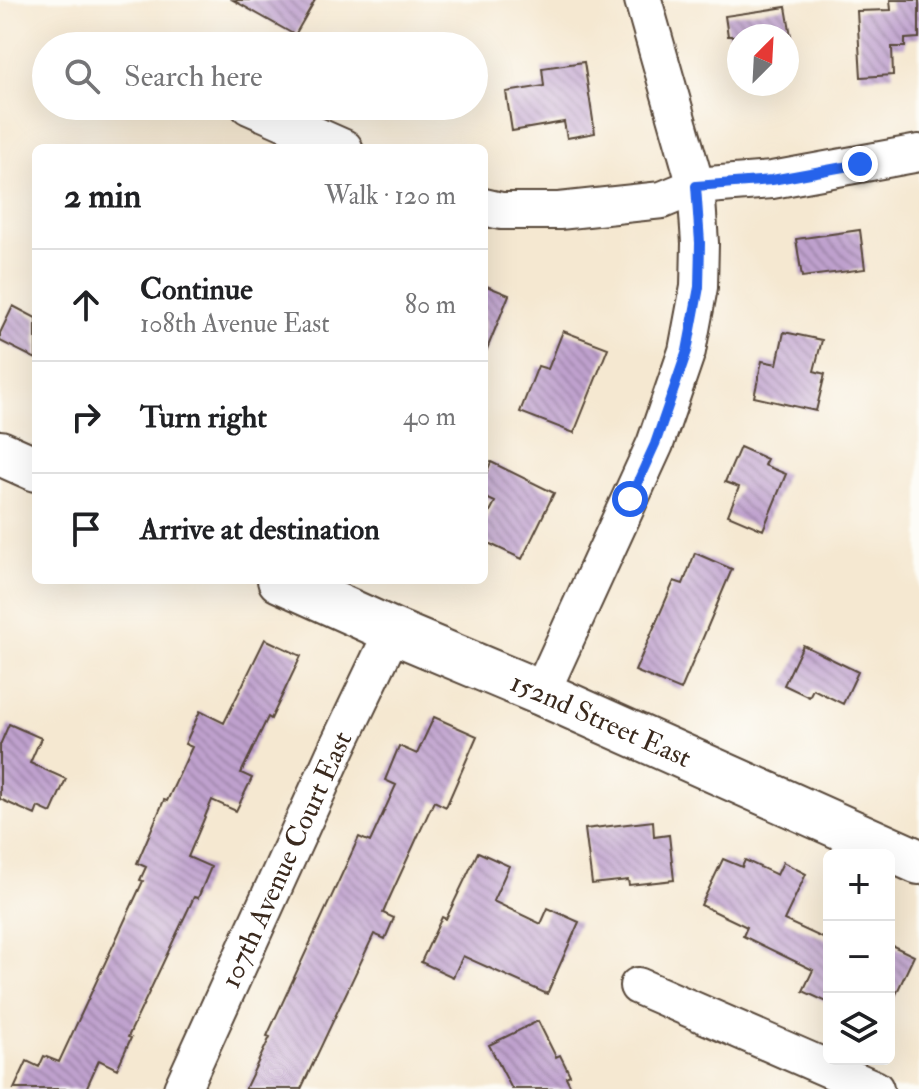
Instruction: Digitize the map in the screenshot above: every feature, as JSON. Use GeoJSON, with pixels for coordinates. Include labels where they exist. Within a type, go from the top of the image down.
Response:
{"type":"FeatureCollection","features":[{"type":"Feature","properties":{"kind":"main road"},"geometry":{"type":"LineString","coordinates":[[0,453],[32,467]]}},
{"type":"Feature","properties":{"kind":"main road","name":"152nd Street East"},"geometry":{"type":"LineString","coordinates":[[289,584],[919,862]]}},
{"type":"Feature","properties":{"kind":"street"},"geometry":{"type":"LineString","coordinates":[[541,693],[655,444],[687,351],[699,287],[696,186],[643,0]]}},
{"type":"Feature","properties":{"kind":"street"},"geometry":{"type":"LineString","coordinates":[[281,120],[335,144]]}},
{"type":"Feature","properties":{"kind":"street"},"geometry":{"type":"LineString","coordinates":[[488,208],[501,211],[559,211],[662,200],[696,186],[772,180],[919,153]]}},
{"type":"Feature","properties":{"kind":"street","name":"107th Avenue Court East"},"geometry":{"type":"LineString","coordinates":[[182,1089],[393,631]]}},
{"type":"Feature","properties":{"kind":"street"},"geometry":{"type":"LineString","coordinates":[[638,986],[875,1089]]}},
{"type":"Feature","properties":{"kind":"building"},"geometry":{"type":"Polygon","coordinates":[[[233,0],[315,0],[297,32],[290,32],[233,0]]]}},
{"type":"Feature","properties":{"kind":"building"},"geometry":{"type":"Polygon","coordinates":[[[890,0],[919,0],[919,38],[905,39],[905,47],[892,47],[893,75],[861,77],[857,11],[891,10],[890,0]]]}},
{"type":"Feature","properties":{"kind":"building"},"geometry":{"type":"Polygon","coordinates":[[[786,7],[789,24],[727,24],[727,29],[725,16],[786,7]]]}},
{"type":"Feature","properties":{"kind":"building"},"geometry":{"type":"Polygon","coordinates":[[[584,62],[595,133],[567,138],[564,122],[512,131],[506,92],[544,86],[542,68],[584,62]]]}},
{"type":"Feature","properties":{"kind":"building"},"geometry":{"type":"Polygon","coordinates":[[[860,230],[865,269],[802,277],[796,239],[860,230]]]}},
{"type":"Feature","properties":{"kind":"building"},"geometry":{"type":"Polygon","coordinates":[[[488,287],[509,295],[488,347],[488,287]]]}},
{"type":"Feature","properties":{"kind":"building"},"geometry":{"type":"Polygon","coordinates":[[[13,306],[32,316],[32,357],[0,341],[0,333],[13,306]]]}},
{"type":"Feature","properties":{"kind":"building"},"geometry":{"type":"Polygon","coordinates":[[[563,331],[608,348],[574,433],[520,412],[538,366],[548,369],[563,331]]]}},
{"type":"Feature","properties":{"kind":"building"},"geometry":{"type":"Polygon","coordinates":[[[784,332],[822,340],[814,371],[825,374],[816,411],[754,397],[762,361],[777,364],[784,332]]]}},
{"type":"Feature","properties":{"kind":"building"},"geometry":{"type":"Polygon","coordinates":[[[740,447],[767,459],[764,465],[786,474],[763,530],[728,515],[739,487],[725,482],[740,447]]]}},
{"type":"Feature","properties":{"kind":"building"},"geometry":{"type":"Polygon","coordinates":[[[491,462],[554,493],[522,559],[488,543],[488,515],[495,502],[488,499],[488,469],[491,462]]]}},
{"type":"Feature","properties":{"kind":"building"},"geometry":{"type":"Polygon","coordinates":[[[695,553],[732,569],[681,690],[635,671],[674,581],[683,584],[695,553]]]}},
{"type":"Feature","properties":{"kind":"building"},"geometry":{"type":"Polygon","coordinates":[[[265,639],[301,656],[241,773],[252,778],[236,811],[212,800],[188,857],[211,867],[128,1037],[131,1038],[117,1069],[99,1060],[86,1089],[14,1089],[27,1061],[39,1067],[44,1056],[59,1062],[143,881],[140,880],[146,867],[137,863],[164,800],[167,801],[192,747],[185,744],[200,711],[224,723],[265,639]]]}},
{"type":"Feature","properties":{"kind":"building"},"geometry":{"type":"Polygon","coordinates":[[[803,645],[858,672],[843,704],[813,689],[809,697],[784,685],[803,645]]]}},
{"type":"Feature","properties":{"kind":"building"},"geometry":{"type":"Polygon","coordinates":[[[434,717],[477,736],[446,807],[434,801],[389,899],[383,913],[394,918],[385,939],[374,934],[301,1089],[245,1089],[359,837],[370,842],[396,785],[385,780],[399,746],[417,754],[434,717]]]}},
{"type":"Feature","properties":{"kind":"building"},"geometry":{"type":"Polygon","coordinates":[[[9,724],[41,738],[30,763],[66,779],[51,813],[38,807],[35,815],[0,799],[0,745],[9,724]]]}},
{"type":"Feature","properties":{"kind":"building"},"geometry":{"type":"Polygon","coordinates":[[[653,821],[654,837],[669,835],[674,880],[629,885],[628,880],[592,884],[585,829],[653,821]]]}},
{"type":"Feature","properties":{"kind":"building"},"geometry":{"type":"Polygon","coordinates":[[[478,852],[509,866],[493,901],[541,924],[548,908],[579,922],[547,994],[463,956],[453,977],[421,962],[442,917],[446,919],[478,852]]]}},
{"type":"Feature","properties":{"kind":"building"},"geometry":{"type":"Polygon","coordinates":[[[723,859],[742,867],[745,860],[777,875],[783,862],[806,874],[784,920],[823,938],[823,1000],[803,991],[813,970],[743,936],[747,927],[701,905],[723,859]]]}},
{"type":"Feature","properties":{"kind":"building"},"geometry":{"type":"Polygon","coordinates":[[[895,947],[914,956],[895,996],[895,947]]]}},
{"type":"Feature","properties":{"kind":"building"},"geometry":{"type":"Polygon","coordinates":[[[538,1021],[556,1057],[560,1055],[570,1075],[566,1077],[572,1089],[512,1089],[489,1045],[538,1021]]]}},
{"type":"Feature","properties":{"kind":"route"},"geometry":{"type":"LineString","coordinates":[[630,499],[655,444],[687,351],[699,287],[696,186],[772,180],[860,164]]}}]}
